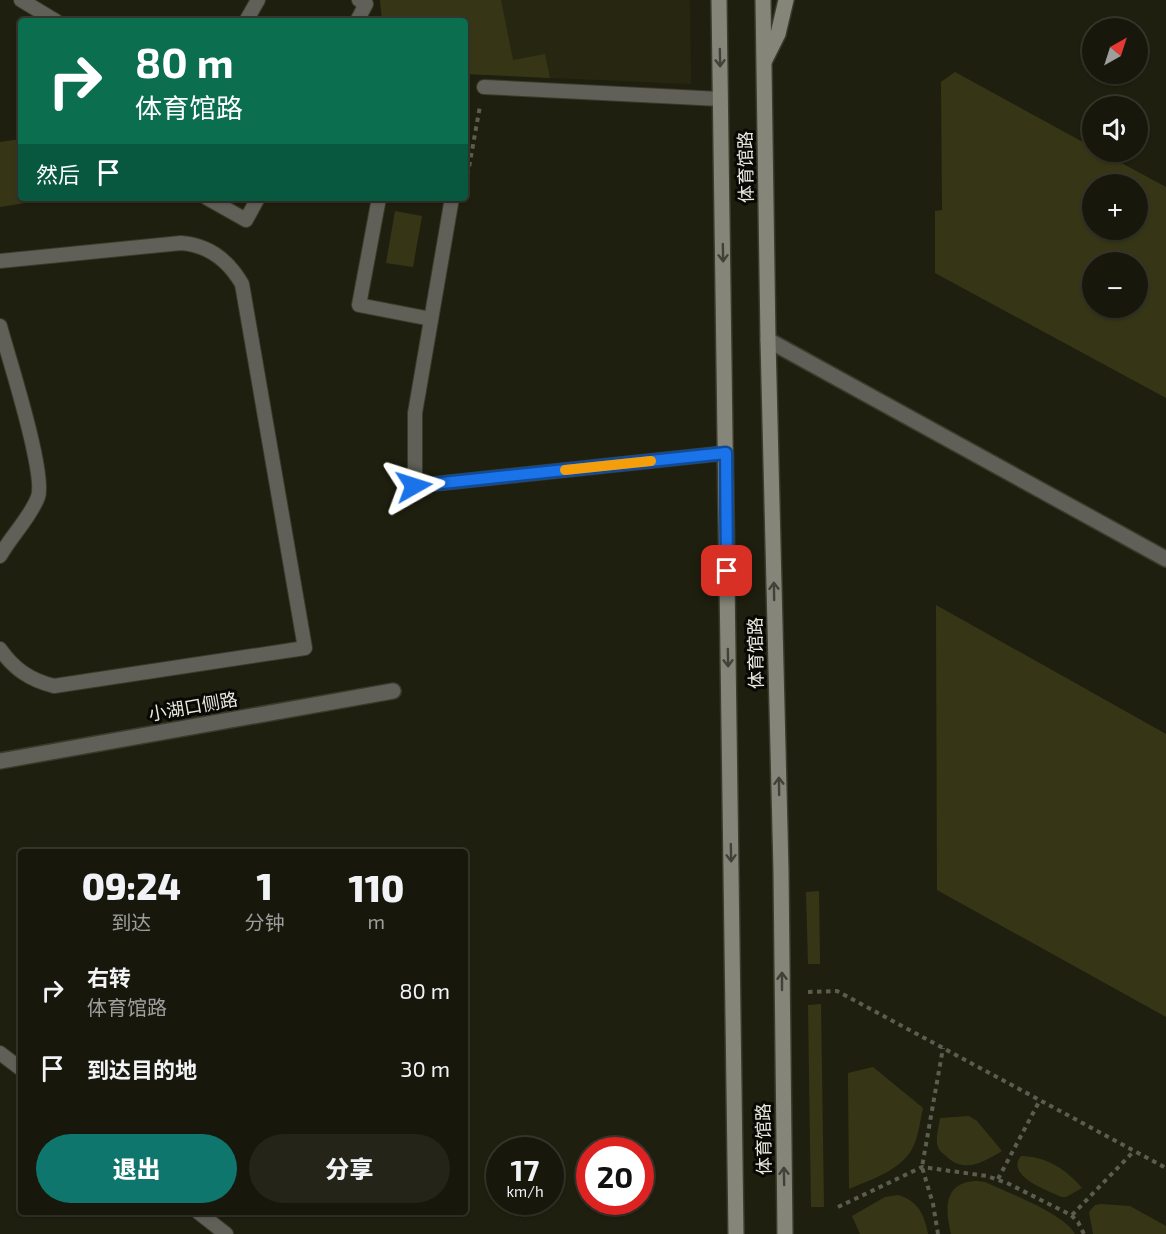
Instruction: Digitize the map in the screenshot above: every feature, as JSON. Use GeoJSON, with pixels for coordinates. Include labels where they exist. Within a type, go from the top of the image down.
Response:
{"type":"FeatureCollection","features":[{"type":"Feature","properties":{"kind":"main road","name":"体育馆路"},"geometry":{"type":"LineString","coordinates":[[719,0],[736,1234]]}},
{"type":"Feature","properties":{"kind":"main road","name":"体育馆路"},"geometry":{"type":"LineString","coordinates":[[763,0],[768,340],[781,871],[785,1234]]}},
{"type":"Feature","properties":{"kind":"main road"},"geometry":{"type":"LineString","coordinates":[[764,62],[778,34],[786,0]]}},
{"type":"Feature","properties":{"kind":"street"},"geometry":{"type":"LineString","coordinates":[[768,340],[1166,559]]}},
{"type":"Feature","properties":{"kind":"street","name":"小湖口侧路"},"geometry":{"type":"LineString","coordinates":[[0,761],[393,691]]}},
{"type":"Feature","properties":{"kind":"lane"},"geometry":{"type":"LineString","coordinates":[[21,0],[51,18]]}},
{"type":"Feature","properties":{"kind":"lane"},"geometry":{"type":"LineString","coordinates":[[248,18],[258,0]]}},
{"type":"Feature","properties":{"kind":"lane"},"geometry":{"type":"LineString","coordinates":[[359,0],[366,4],[359,18]]}},
{"type":"Feature","properties":{"kind":"lane"},"geometry":{"type":"LineString","coordinates":[[484,87],[720,99]]}},
{"type":"Feature","properties":{"kind":"lane"},"geometry":{"type":"LineString","coordinates":[[212,201],[246,220],[256,201]]}},
{"type":"Feature","properties":{"kind":"lane"},"geometry":{"type":"LineString","coordinates":[[378,201],[359,305],[431,319]]}},
{"type":"Feature","properties":{"kind":"lane"},"geometry":{"type":"LineString","coordinates":[[451,201],[415,413],[414,486],[726,453]]}},
{"type":"Feature","properties":{"kind":"lane"},"geometry":{"type":"LineString","coordinates":[[0,261],[181,243],[204,247],[217,255],[234,272],[242,284],[305,648],[54,686],[29,678],[0,650]]}},
{"type":"Feature","properties":{"kind":"lane"},"geometry":{"type":"LineString","coordinates":[[0,326],[29,430],[39,483],[38,496],[0,556]]}},
{"type":"Feature","properties":{"kind":"lane"},"geometry":{"type":"LineString","coordinates":[[0,1053],[18,1067]]}},
{"type":"Feature","properties":{"kind":"lane"},"geometry":{"type":"LineString","coordinates":[[202,1215],[226,1234]]}},
{"type":"Feature","properties":{"kind":"path"},"geometry":{"type":"LineString","coordinates":[[468,170],[484,87]]}},
{"type":"Feature","properties":{"kind":"path"},"geometry":{"type":"LineString","coordinates":[[808,992],[837,991],[1166,1168]]}},
{"type":"Feature","properties":{"kind":"path"},"geometry":{"type":"LineString","coordinates":[[938,1234],[933,1204],[922,1167],[943,1048]]}},
{"type":"Feature","properties":{"kind":"path"},"geometry":{"type":"LineString","coordinates":[[998,1179],[1040,1100]]}},
{"type":"Feature","properties":{"kind":"path"},"geometry":{"type":"LineString","coordinates":[[1071,1215],[1134,1151]]}},
{"type":"Feature","properties":{"kind":"path"},"geometry":{"type":"LineString","coordinates":[[838,1207],[922,1167],[979,1174],[998,1179],[1071,1215],[1078,1222],[1084,1234]]}},
{"type":"Feature","properties":{"kind":"shaded area"},"geometry":{"type":"Polygon","coordinates":[[[380,0],[690,0],[691,84],[468,74],[468,18],[382,18],[380,0]]]}},
{"type":"Feature","properties":{"kind":"shaded area"},"geometry":{"type":"Polygon","coordinates":[[[380,0],[501,0],[513,60],[545,54],[550,78],[468,74],[468,18],[382,18],[380,0]]]}},
{"type":"Feature","properties":{"kind":"shaded area"},"geometry":{"type":"Polygon","coordinates":[[[955,72],[1082,142],[1082,162],[1120,162],[1142,174],[1082,174],[1082,240],[1148,240],[1148,177],[1166,187],[1166,398],[935,273],[935,211],[942,210],[941,82],[955,72]]]}},
{"type":"Feature","properties":{"kind":"shaded area"},"geometry":{"type":"Polygon","coordinates":[[[18,139],[18,201],[38,201],[0,207],[0,142],[18,139]]]}},
{"type":"Feature","properties":{"kind":"shaded area"},"geometry":{"type":"Polygon","coordinates":[[[395,211],[422,216],[413,267],[386,263],[395,211]]]}},
{"type":"Feature","properties":{"kind":"shaded area"},"geometry":{"type":"Polygon","coordinates":[[[936,605],[1166,734],[1166,1017],[937,890],[936,605]]]}},
{"type":"Feature","properties":{"kind":"shaded area"},"geometry":{"type":"Polygon","coordinates":[[[819,891],[820,964],[808,964],[806,892],[819,891]]]}},
{"type":"Feature","properties":{"kind":"shaded area"},"geometry":{"type":"Polygon","coordinates":[[[821,1004],[824,1207],[811,1207],[808,1005],[821,1004]]]}},
{"type":"Feature","properties":{"kind":"shaded area"},"geometry":{"type":"Polygon","coordinates":[[[873,1067],[923,1108],[916,1141],[909,1154],[886,1173],[849,1189],[848,1073],[873,1067]]]}},
{"type":"Feature","properties":{"kind":"shaded area"},"geometry":{"type":"Polygon","coordinates":[[[969,1116],[977,1121],[1002,1151],[975,1164],[961,1165],[939,1150],[938,1129],[940,1118],[969,1116]]]}},
{"type":"Feature","properties":{"kind":"shaded area"},"geometry":{"type":"Polygon","coordinates":[[[1021,1156],[1039,1158],[1055,1165],[1070,1175],[1082,1188],[1062,1197],[1039,1187],[1030,1182],[1019,1170],[1018,1163],[1021,1156]]]}},
{"type":"Feature","properties":{"kind":"shaded area"},"geometry":{"type":"Polygon","coordinates":[[[977,1181],[985,1182],[1048,1211],[1069,1226],[1075,1234],[951,1234],[948,1215],[949,1198],[958,1186],[977,1181]]]}},
{"type":"Feature","properties":{"kind":"shaded area"},"geometry":{"type":"Polygon","coordinates":[[[898,1195],[911,1201],[919,1209],[928,1234],[860,1234],[852,1216],[885,1197],[898,1195]]]}},
{"type":"Feature","properties":{"kind":"shaded area"},"geometry":{"type":"Polygon","coordinates":[[[1095,1205],[1130,1206],[1166,1226],[1166,1234],[1093,1234],[1089,1212],[1095,1205]]]}},
{"type":"Feature","properties":{"kind":"slow traffic"},"geometry":{"type":"LineString","coordinates":[[565,470],[651,461]]}},
{"type":"Feature","properties":{"kind":"route"},"geometry":{"type":"LineString","coordinates":[[414,486],[726,453],[727,571]]}}]}
